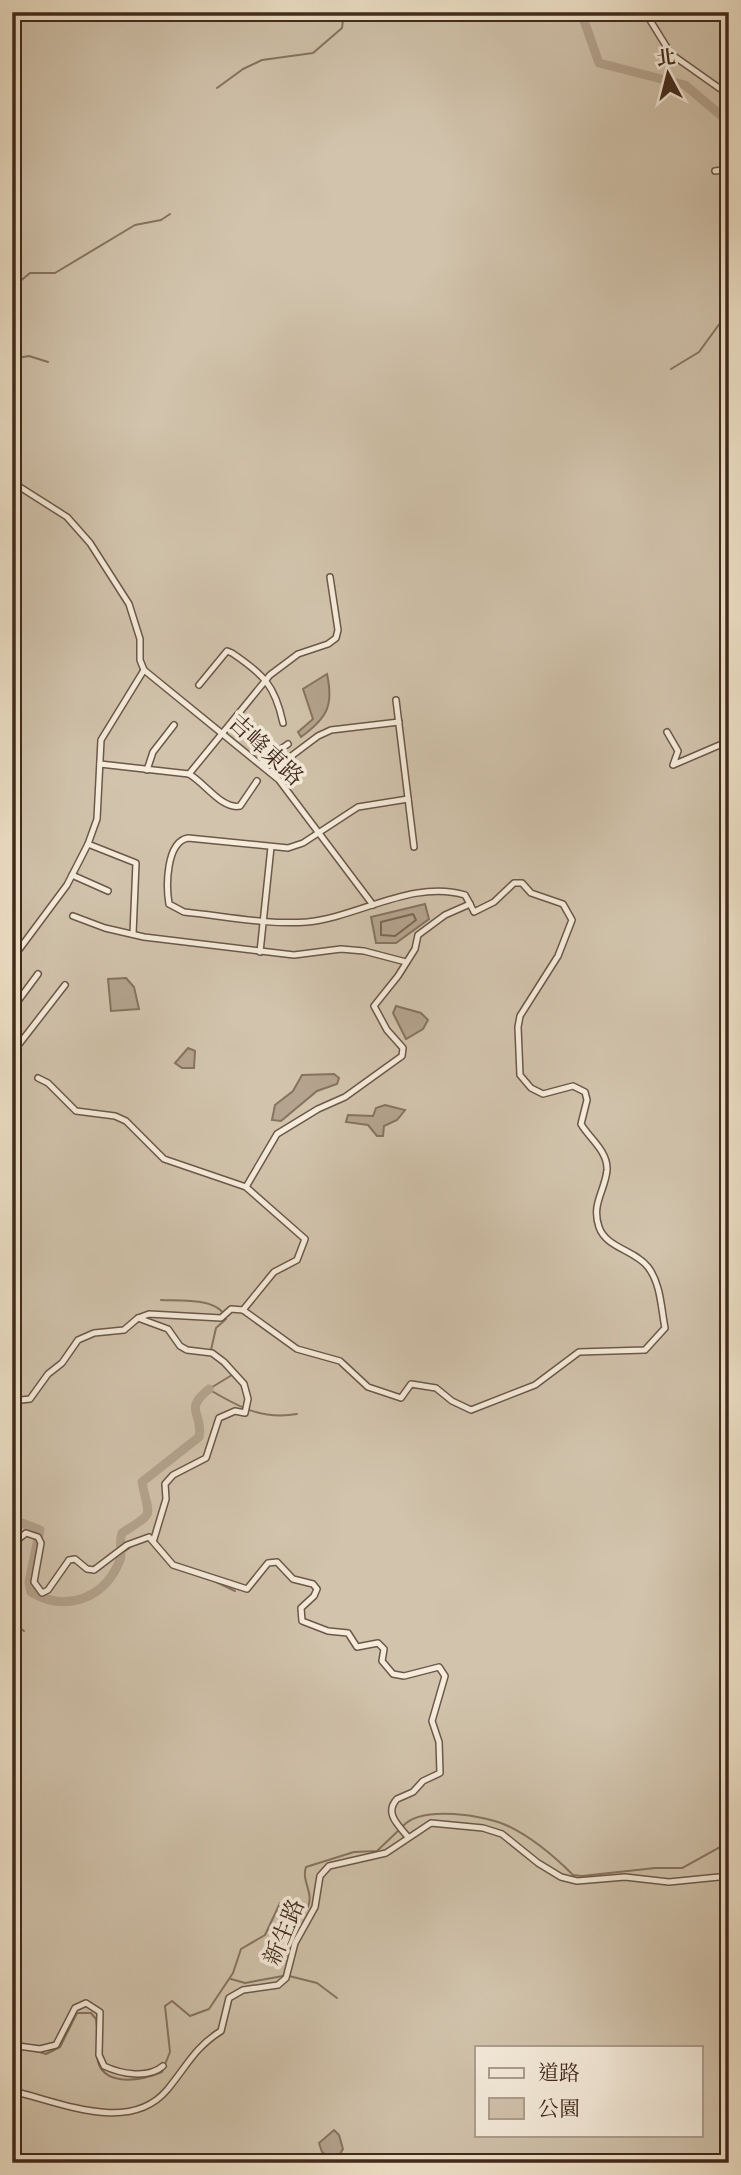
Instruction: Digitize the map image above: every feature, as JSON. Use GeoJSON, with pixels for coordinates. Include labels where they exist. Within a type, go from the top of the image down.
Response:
{"type":"FeatureCollection","features":[{"type":"Feature","properties":{"kind":"street"},"geometry":{"type":"LineString","coordinates":[[645,12],[671,54],[729,95]]}},
{"type":"Feature","properties":{"kind":"street"},"geometry":{"type":"LineString","coordinates":[[718,171],[729,169]]}},
{"type":"Feature","properties":{"kind":"street"},"geometry":{"type":"LineString","coordinates":[[12,482],[67,517],[90,542],[129,604],[140,639],[140,660],[144,670],[101,740],[97,819],[88,844],[72,875],[12,959]]}},
{"type":"Feature","properties":{"kind":"street"},"geometry":{"type":"LineString","coordinates":[[189,774],[266,679],[298,654],[328,644],[336,638],[338,629],[330,577]]}},
{"type":"Feature","properties":{"kind":"street"},"geometry":{"type":"LineString","coordinates":[[200,685],[227,651],[266,679],[274,690],[283,723]]}},
{"type":"Feature","properties":{"kind":"street","name":"吉峰東路"},"geometry":{"type":"LineString","coordinates":[[144,670],[270,772],[320,833],[373,905]]}},
{"type":"Feature","properties":{"kind":"street"},"geometry":{"type":"LineString","coordinates":[[396,700],[414,847]]}},
{"type":"Feature","properties":{"kind":"street"},"geometry":{"type":"LineString","coordinates":[[270,772],[318,736],[331,730],[399,722]]}},
{"type":"Feature","properties":{"kind":"street"},"geometry":{"type":"LineString","coordinates":[[147,770],[153,752],[173,725]]}},
{"type":"Feature","properties":{"kind":"street"},"geometry":{"type":"LineString","coordinates":[[667,732],[678,751],[673,765],[722,744],[729,751]]}},
{"type":"Feature","properties":{"kind":"street"},"geometry":{"type":"LineString","coordinates":[[261,763],[288,744]]}},
{"type":"Feature","properties":{"kind":"street"},"geometry":{"type":"LineString","coordinates":[[100,764],[189,774],[202,781],[227,806],[234,807],[240,806],[257,781]]}},
{"type":"Feature","properties":{"kind":"street"},"geometry":{"type":"LineString","coordinates":[[243,1310],[297,1349],[340,1362],[368,1387],[401,1398],[411,1384],[436,1388],[452,1401],[471,1410],[535,1385],[579,1352],[645,1350],[665,1328],[657,1284],[648,1267],[637,1256],[606,1239],[599,1227],[596,1202],[607,1169],[595,1140],[581,1124],[587,1100],[585,1092],[573,1086],[543,1094],[531,1088],[519,1069],[520,1016],[558,956],[572,920],[563,904],[531,893],[522,883],[514,883],[494,902],[474,912],[464,895],[435,890],[318,920],[264,920],[176,909],[169,904],[173,849],[181,839],[271,847],[296,846],[358,807],[408,799]]}},
{"type":"Feature","properties":{"kind":"street"},"geometry":{"type":"LineString","coordinates":[[88,844],[136,863],[133,934]]}},
{"type":"Feature","properties":{"kind":"street"},"geometry":{"type":"LineString","coordinates":[[260,952],[271,847]]}},
{"type":"Feature","properties":{"kind":"street"},"geometry":{"type":"LineString","coordinates":[[72,875],[108,891]]}},
{"type":"Feature","properties":{"kind":"street"},"geometry":{"type":"LineString","coordinates":[[246,1187],[277,1134],[318,1109],[345,1097],[402,1056],[402,1048],[387,1030],[374,1006],[406,962],[423,931],[445,915],[470,904]]}},
{"type":"Feature","properties":{"kind":"street"},"geometry":{"type":"LineString","coordinates":[[73,916],[105,929],[260,952],[294,955],[341,949],[364,951],[406,962]]}},
{"type":"Feature","properties":{"kind":"street"},"geometry":{"type":"LineString","coordinates":[[12,1009],[38,974]]}},
{"type":"Feature","properties":{"kind":"street"},"geometry":{"type":"LineString","coordinates":[[12,1046],[20,1043],[65,985]]}},
{"type":"Feature","properties":{"kind":"street"},"geometry":{"type":"LineString","coordinates":[[12,1401],[30,1399],[48,1374],[62,1363],[78,1340],[94,1333],[124,1330],[138,1318],[149,1314],[165,1318],[225,1315],[243,1310],[274,1272],[297,1260],[305,1239],[246,1187],[164,1159],[126,1121],[115,1116],[76,1111],[48,1083],[38,1078]]}},
{"type":"Feature","properties":{"kind":"street"},"geometry":{"type":"LineString","coordinates":[[138,1318],[169,1329],[180,1346],[187,1350],[214,1354],[244,1384],[248,1406],[245,1413],[235,1411],[219,1419],[206,1458],[173,1475],[165,1484],[166,1499],[154,1539]]}},
{"type":"Feature","properties":{"kind":"street"},"geometry":{"type":"LineString","coordinates":[[12,1544],[26,1533],[38,1537],[41,1543],[34,1582],[42,1593],[48,1590],[69,1560],[75,1559],[87,1569],[94,1570],[136,1539],[149,1536],[173,1565],[194,1569],[237,1589],[247,1589],[268,1563],[277,1562],[293,1579],[313,1584],[317,1589],[314,1596],[301,1608],[302,1621],[328,1631],[347,1633],[357,1647],[378,1643],[384,1649],[382,1661],[393,1674],[404,1676],[436,1666],[443,1670],[445,1676],[432,1721],[439,1742],[441,1770],[393,1802],[392,1818],[408,1837]]}},
{"type":"Feature","properties":{"kind":"street","name":"新生路"},"geometry":{"type":"LineString","coordinates":[[12,2091],[92,2111],[130,2110],[145,2106],[168,2088],[190,2062],[199,2045],[221,2031],[229,1998],[243,1990],[278,1984],[287,1975],[295,1943],[318,1900],[320,1876],[328,1866],[386,1853],[423,1826],[437,1822],[484,1828],[511,1838],[538,1863],[561,1877],[577,1881],[625,1877],[669,1882],[729,1876]]}},
{"type":"Feature","properties":{"kind":"street"},"geometry":{"type":"LineString","coordinates":[[12,2055],[20,2045],[40,2049],[56,2045],[75,2008],[86,2003],[100,2012],[99,2055],[104,2066],[123,2073],[146,2074],[163,2066]]}},
{"type":"Feature","properties":{"kind":"green space"},"geometry":{"type":"Polygon","coordinates":[[[12,12],[729,12],[729,2163],[12,2163],[12,12]]]}},
{"type":"Feature","properties":{"kind":"water"},"geometry":{"type":"Polygon","coordinates":[[[327,674],[329,703],[317,724],[301,737],[298,732],[313,719],[303,689],[327,674]]]}},
{"type":"Feature","properties":{"kind":"water"},"geometry":{"type":"Polygon","coordinates":[[[425,904],[429,919],[396,943],[376,943],[371,917],[425,904]]]}},
{"type":"Feature","properties":{"kind":"water"},"geometry":{"type":"Polygon","coordinates":[[[126,978],[134,987],[139,1009],[111,1011],[108,979],[126,978]]]}},
{"type":"Feature","properties":{"kind":"water"},"geometry":{"type":"Polygon","coordinates":[[[396,1006],[421,1013],[428,1020],[423,1029],[406,1039],[393,1013],[396,1006]]]}},
{"type":"Feature","properties":{"kind":"water"},"geometry":{"type":"Polygon","coordinates":[[[188,1048],[195,1051],[194,1068],[182,1068],[175,1063],[188,1048]]]}},
{"type":"Feature","properties":{"kind":"water"},"geometry":{"type":"Polygon","coordinates":[[[334,1074],[339,1078],[337,1084],[317,1091],[281,1121],[272,1120],[275,1105],[293,1091],[302,1075],[334,1074]]]}},
{"type":"Feature","properties":{"kind":"water"},"geometry":{"type":"Polygon","coordinates":[[[385,1105],[405,1110],[397,1120],[384,1126],[383,1136],[377,1136],[368,1125],[346,1122],[348,1115],[373,1116],[376,1108],[385,1105]]]}},
{"type":"Feature","properties":{"kind":"water"},"geometry":{"type":"Polygon","coordinates":[[[334,2130],[339,2135],[343,2149],[340,2154],[329,2157],[322,2152],[319,2143],[334,2130]]]}},
{"type":"Feature","properties":{"kind":"waterway"},"geometry":{"type":"LineString","coordinates":[[270,12],[322,20],[340,14]]}},
{"type":"Feature","properties":{"kind":"waterway"},"geometry":{"type":"LineString","coordinates":[[217,88],[243,69],[262,60],[313,53],[342,28],[344,12]]}},
{"type":"Feature","properties":{"kind":"waterway"},"geometry":{"type":"LineString","coordinates":[[581,12],[599,63],[685,85],[729,122]]}},
{"type":"Feature","properties":{"kind":"waterway"},"geometry":{"type":"LineString","coordinates":[[12,288],[30,273],[55,273],[135,225],[161,220],[170,214]]}},
{"type":"Feature","properties":{"kind":"waterway"},"geometry":{"type":"LineString","coordinates":[[671,369],[699,352],[723,319],[723,295],[729,277]]}},
{"type":"Feature","properties":{"kind":"waterway"},"geometry":{"type":"LineString","coordinates":[[12,359],[29,356],[48,362]]}},
{"type":"Feature","properties":{"kind":"waterway"},"geometry":{"type":"LineString","coordinates":[[161,1300],[198,1302],[216,1307],[222,1312],[226,1319],[216,1328],[211,1350]]}},
{"type":"Feature","properties":{"kind":"waterway"},"geometry":{"type":"LineString","coordinates":[[212,1355],[226,1368]]}},
{"type":"Feature","properties":{"kind":"waterway"},"geometry":{"type":"LineString","coordinates":[[209,1389],[232,1375]]}},
{"type":"Feature","properties":{"kind":"waterway"},"geometry":{"type":"LineString","coordinates":[[12,1532],[22,1523],[40,1530],[29,1582],[31,1592],[58,1601],[71,1601],[95,1592],[105,1584],[120,1560],[122,1533],[147,1513],[142,1482],[199,1437],[195,1407],[209,1389]]}},
{"type":"Feature","properties":{"kind":"waterway"},"geometry":{"type":"LineString","coordinates":[[210,1390],[251,1411],[273,1415],[297,1414]]}},
{"type":"Feature","properties":{"kind":"waterway"},"geometry":{"type":"LineString","coordinates":[[121,1554],[132,1546]]}},
{"type":"Feature","properties":{"kind":"waterway"},"geometry":{"type":"LineString","coordinates":[[155,1548],[163,1557]]}},
{"type":"Feature","properties":{"kind":"waterway"},"geometry":{"type":"LineString","coordinates":[[214,1581],[235,1591]]}},
{"type":"Feature","properties":{"kind":"waterway"},"geometry":{"type":"LineString","coordinates":[[12,1622],[24,1631]]}},
{"type":"Feature","properties":{"kind":"waterway"},"geometry":{"type":"LineString","coordinates":[[729,1697],[729,1708]]}},
{"type":"Feature","properties":{"kind":"waterway"},"geometry":{"type":"LineString","coordinates":[[729,1800],[726,1808],[729,1813]]}},
{"type":"Feature","properties":{"kind":"waterway"},"geometry":{"type":"LineString","coordinates":[[403,1826],[412,1820],[438,1814],[485,1818],[517,1831],[551,1854],[573,1875],[582,1876],[655,1868],[682,1868],[729,1842]]}},
{"type":"Feature","properties":{"kind":"waterway"},"geometry":{"type":"LineString","coordinates":[[724,1841],[723,1835],[729,1827]]}},
{"type":"Feature","properties":{"kind":"waterway"},"geometry":{"type":"LineString","coordinates":[[97,2048],[98,2061],[109,2076],[129,2080],[162,2072],[170,2052],[165,2006],[172,2001],[190,2016],[209,2009],[233,1973],[241,1949],[265,1935],[280,1903],[290,1901],[299,1910],[308,1907],[310,1896],[305,1877],[306,1867],[354,1852],[377,1851],[399,1830]]}},
{"type":"Feature","properties":{"kind":"waterway"},"geometry":{"type":"LineString","coordinates":[[231,1979],[245,1983],[283,1976]]}},
{"type":"Feature","properties":{"kind":"waterway"},"geometry":{"type":"LineString","coordinates":[[289,1976],[317,1983],[337,1998]]}},
{"type":"Feature","properties":{"kind":"waterway"},"geometry":{"type":"LineString","coordinates":[[33,2050],[46,2054],[60,2047],[77,2013],[91,2013],[96,2019],[97,2028]]}},
{"type":"Feature","properties":{"kind":"waterway"},"geometry":{"type":"LineString","coordinates":[[12,2047],[18,2044]]}}]}
